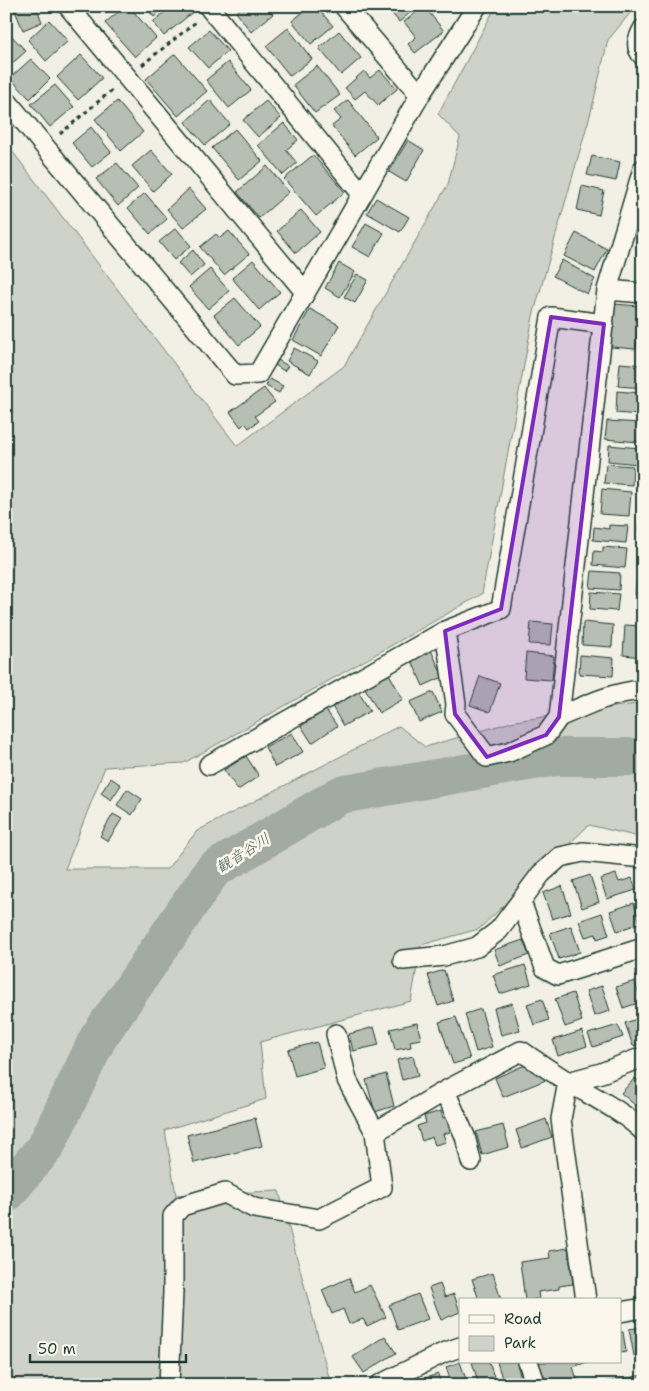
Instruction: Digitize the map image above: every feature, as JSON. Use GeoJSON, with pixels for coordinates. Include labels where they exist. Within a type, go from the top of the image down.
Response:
{"type":"FeatureCollection","features":[{"type":"Feature","properties":{"kind":"street"},"geometry":{"type":"LineString","coordinates":[[68,6],[305,292]]}},
{"type":"Feature","properties":{"kind":"street"},"geometry":{"type":"LineString","coordinates":[[208,6],[362,194]]}},
{"type":"Feature","properties":{"kind":"street"},"geometry":{"type":"LineString","coordinates":[[344,6],[420,95]]}},
{"type":"Feature","properties":{"kind":"street"},"geometry":{"type":"LineString","coordinates":[[6,100],[235,376],[258,374],[420,95],[476,6]]}},
{"type":"Feature","properties":{"kind":"street"},"geometry":{"type":"LineString","coordinates":[[643,28],[637,41],[640,53],[643,56]]}},
{"type":"Feature","properties":{"kind":"street"},"geometry":{"type":"LineString","coordinates":[[445,631],[456,704],[455,714],[487,757],[509,752],[546,735],[559,717],[604,324],[606,290],[643,169]]}},
{"type":"Feature","properties":{"kind":"street"},"geometry":{"type":"LineString","coordinates":[[606,290],[643,293]]}},
{"type":"Feature","properties":{"kind":"street"},"geometry":{"type":"LineString","coordinates":[[209,766],[445,631],[501,610],[552,317],[604,324]]}},
{"type":"Feature","properties":{"kind":"street"},"geometry":{"type":"LineString","coordinates":[[559,717],[591,703],[627,691],[643,690]]}},
{"type":"Feature","properties":{"kind":"street"},"geometry":{"type":"LineString","coordinates":[[402,960],[444,956],[477,948],[499,930],[522,902],[541,874],[560,857],[583,852],[643,858]]}},
{"type":"Feature","properties":{"kind":"street"},"geometry":{"type":"LineString","coordinates":[[522,902],[545,968],[558,975],[643,948]]}},
{"type":"Feature","properties":{"kind":"street"},"geometry":{"type":"LineString","coordinates":[[168,1385],[173,1292],[172,1216],[182,1206],[225,1193],[254,1208],[319,1219],[382,1188],[375,1132],[347,1080],[336,1034]]}},
{"type":"Feature","properties":{"kind":"street"},"geometry":{"type":"LineString","coordinates":[[375,1132],[445,1091],[521,1051],[568,1082],[594,1096],[635,1123],[643,1131]]}},
{"type":"Feature","properties":{"kind":"street"},"geometry":{"type":"LineString","coordinates":[[568,1082],[601,1073],[643,1057]]}},
{"type":"Feature","properties":{"kind":"street"},"geometry":{"type":"LineString","coordinates":[[568,1082],[561,1119],[586,1298]]}},
{"type":"Feature","properties":{"kind":"street"},"geometry":{"type":"LineString","coordinates":[[445,1091],[464,1136],[471,1161]]}},
{"type":"Feature","properties":{"kind":"street"},"geometry":{"type":"LineString","coordinates":[[622,1312],[643,1308]]}},
{"type":"Feature","properties":{"kind":"street"},"geometry":{"type":"LineString","coordinates":[[379,1385],[443,1352],[459,1347]]}},
{"type":"Feature","properties":{"kind":"street"},"geometry":{"type":"LineString","coordinates":[[529,1364],[536,1385]]}},
{"type":"Feature","properties":{"kind":"highlighted area"},"geometry":{"type":"Polygon","coordinates":[[[551,317],[604,324],[559,717],[546,735],[487,757],[455,714],[445,631],[501,609],[551,317]]]}},
{"type":"Feature","properties":{"kind":"green space"},"geometry":{"type":"Polygon","coordinates":[[[496,6],[636,6],[608,40],[592,108],[533,316],[482,594],[184,763],[105,767],[65,869],[167,869],[197,831],[399,726],[425,747],[515,721],[643,703],[643,838],[589,825],[479,929],[421,945],[411,1001],[260,1042],[266,1099],[165,1130],[176,1195],[279,1191],[331,1385],[6,1385],[6,143],[237,446],[344,366],[448,184],[460,137],[438,114],[496,6]]]}},
{"type":"Feature","properties":{"kind":"building"},"geometry":{"type":"Polygon","coordinates":[[[13,6],[36,6],[42,22],[23,30],[13,6]]]}},
{"type":"Feature","properties":{"kind":"building"},"geometry":{"type":"Polygon","coordinates":[[[101,6],[116,6],[107,13],[101,6]]]}},
{"type":"Feature","properties":{"kind":"building"},"geometry":{"type":"Polygon","coordinates":[[[125,6],[129,6],[156,38],[135,57],[105,23],[125,6]]]}},
{"type":"Feature","properties":{"kind":"building"},"geometry":{"type":"Polygon","coordinates":[[[145,6],[166,6],[154,17],[145,6]]]}},
{"type":"Feature","properties":{"kind":"building"},"geometry":{"type":"Polygon","coordinates":[[[172,6],[190,6],[194,11],[164,36],[153,22],[172,6]]]}},
{"type":"Feature","properties":{"kind":"building"},"geometry":{"type":"Polygon","coordinates":[[[243,6],[266,6],[273,14],[251,32],[236,12],[243,6]]]}},
{"type":"Feature","properties":{"kind":"building"},"geometry":{"type":"Polygon","coordinates":[[[311,6],[316,6],[333,26],[311,44],[292,21],[311,6]]]}},
{"type":"Feature","properties":{"kind":"building"},"geometry":{"type":"Polygon","coordinates":[[[386,6],[418,6],[399,22],[386,6]]]}},
{"type":"Feature","properties":{"kind":"building"},"geometry":{"type":"Polygon","coordinates":[[[424,6],[444,31],[415,53],[408,44],[416,37],[404,22],[424,6]]]}},
{"type":"Feature","properties":{"kind":"building"},"geometry":{"type":"Polygon","coordinates":[[[49,20],[68,41],[46,61],[28,40],[49,20]]]}},
{"type":"Feature","properties":{"kind":"building"},"geometry":{"type":"Polygon","coordinates":[[[288,28],[312,59],[290,76],[266,46],[288,28]]]}},
{"type":"Feature","properties":{"kind":"building"},"geometry":{"type":"Polygon","coordinates":[[[6,30],[26,51],[6,69],[6,30]]]}},
{"type":"Feature","properties":{"kind":"building"},"geometry":{"type":"Polygon","coordinates":[[[209,30],[228,51],[208,68],[189,47],[209,30]]]}},
{"type":"Feature","properties":{"kind":"building"},"geometry":{"type":"Polygon","coordinates":[[[339,31],[361,58],[341,75],[319,48],[339,31]]]}},
{"type":"Feature","properties":{"kind":"building"},"geometry":{"type":"Polygon","coordinates":[[[175,54],[207,91],[178,116],[146,79],[175,54]]]}},
{"type":"Feature","properties":{"kind":"building"},"geometry":{"type":"Polygon","coordinates":[[[81,55],[102,78],[78,100],[57,77],[81,55]]]}},
{"type":"Feature","properties":{"kind":"building"},"geometry":{"type":"Polygon","coordinates":[[[31,59],[50,79],[30,99],[10,78],[31,59]]]}},
{"type":"Feature","properties":{"kind":"building"},"geometry":{"type":"Polygon","coordinates":[[[228,62],[251,90],[229,108],[206,80],[228,62]]]}},
{"type":"Feature","properties":{"kind":"building"},"geometry":{"type":"Polygon","coordinates":[[[317,66],[340,95],[315,113],[293,85],[317,66]]]}},
{"type":"Feature","properties":{"kind":"building"},"geometry":{"type":"Polygon","coordinates":[[[380,70],[397,89],[378,105],[365,91],[355,99],[345,88],[364,71],[370,78],[380,70]]]}},
{"type":"Feature","properties":{"kind":"building"},"geometry":{"type":"Polygon","coordinates":[[[55,85],[74,107],[50,127],[31,104],[55,85]]]}},
{"type":"Feature","properties":{"kind":"building"},"geometry":{"type":"Polygon","coordinates":[[[210,100],[230,124],[205,145],[185,122],[210,100]]]}},
{"type":"Feature","properties":{"kind":"building"},"geometry":{"type":"Polygon","coordinates":[[[348,100],[377,137],[355,155],[332,126],[341,119],[334,111],[348,100]]]}},
{"type":"Feature","properties":{"kind":"building"},"geometry":{"type":"Polygon","coordinates":[[[117,101],[143,132],[121,151],[95,119],[117,101]]]}},
{"type":"Feature","properties":{"kind":"building"},"geometry":{"type":"Polygon","coordinates":[[[266,101],[281,118],[258,137],[243,120],[266,101]]]}},
{"type":"Feature","properties":{"kind":"building"},"geometry":{"type":"Polygon","coordinates":[[[284,123],[298,140],[286,150],[297,163],[283,175],[258,145],[284,123]]]}},
{"type":"Feature","properties":{"kind":"building"},"geometry":{"type":"Polygon","coordinates":[[[91,127],[111,152],[92,167],[72,143],[91,127]]]}},
{"type":"Feature","properties":{"kind":"building"},"geometry":{"type":"Polygon","coordinates":[[[235,129],[262,161],[239,180],[212,148],[235,129]]]}},
{"type":"Feature","properties":{"kind":"building"},"geometry":{"type":"Polygon","coordinates":[[[408,140],[424,150],[406,182],[389,172],[408,140]]]}},
{"type":"Feature","properties":{"kind":"building"},"geometry":{"type":"Polygon","coordinates":[[[151,150],[172,174],[153,191],[132,166],[151,150]]]}},
{"type":"Feature","properties":{"kind":"building"},"geometry":{"type":"Polygon","coordinates":[[[313,155],[345,192],[316,216],[284,179],[313,155]]]}},
{"type":"Feature","properties":{"kind":"building"},"geometry":{"type":"Polygon","coordinates":[[[592,156],[620,162],[616,181],[587,175],[592,156]]]}},
{"type":"Feature","properties":{"kind":"building"},"geometry":{"type":"Polygon","coordinates":[[[117,163],[138,188],[118,206],[96,179],[117,163]]]}},
{"type":"Feature","properties":{"kind":"building"},"geometry":{"type":"Polygon","coordinates":[[[267,166],[289,192],[259,218],[237,192],[267,166]]]}},
{"type":"Feature","properties":{"kind":"building"},"geometry":{"type":"Polygon","coordinates":[[[582,186],[604,191],[599,215],[577,210],[582,186]]]}},
{"type":"Feature","properties":{"kind":"building"},"geometry":{"type":"Polygon","coordinates":[[[189,189],[206,209],[183,228],[167,209],[189,189]]]}},
{"type":"Feature","properties":{"kind":"building"},"geometry":{"type":"Polygon","coordinates":[[[145,193],[167,219],[150,234],[128,208],[145,193]]]}},
{"type":"Feature","properties":{"kind":"building"},"geometry":{"type":"Polygon","coordinates":[[[376,198],[409,217],[400,232],[367,213],[376,198]]]}},
{"type":"Feature","properties":{"kind":"building"},"geometry":{"type":"Polygon","coordinates":[[[301,210],[320,232],[296,253],[277,231],[301,210]]]}},
{"type":"Feature","properties":{"kind":"building"},"geometry":{"type":"Polygon","coordinates":[[[366,223],[384,233],[370,257],[352,247],[366,223]]]}},
{"type":"Feature","properties":{"kind":"building"},"geometry":{"type":"Polygon","coordinates":[[[176,228],[191,246],[174,260],[159,242],[176,228]]]}},
{"type":"Feature","properties":{"kind":"building"},"geometry":{"type":"Polygon","coordinates":[[[229,231],[249,254],[224,275],[200,247],[216,234],[220,238],[229,231]]]}},
{"type":"Feature","properties":{"kind":"building"},"geometry":{"type":"Polygon","coordinates":[[[576,233],[607,249],[595,272],[564,256],[576,233]]]}},
{"type":"Feature","properties":{"kind":"building"},"geometry":{"type":"Polygon","coordinates":[[[193,250],[204,265],[190,277],[178,263],[193,250]]]}},
{"type":"Feature","properties":{"kind":"building"},"geometry":{"type":"Polygon","coordinates":[[[253,260],[280,292],[259,310],[232,278],[253,260]]]}},
{"type":"Feature","properties":{"kind":"building"},"geometry":{"type":"Polygon","coordinates":[[[562,260],[595,279],[587,294],[553,276],[562,260]]]}},
{"type":"Feature","properties":{"kind":"building"},"geometry":{"type":"Polygon","coordinates":[[[339,263],[355,272],[340,297],[325,288],[339,263]]]}},
{"type":"Feature","properties":{"kind":"building"},"geometry":{"type":"Polygon","coordinates":[[[210,269],[229,291],[208,309],[189,287],[210,269]]]}},
{"type":"Feature","properties":{"kind":"building"},"geometry":{"type":"Polygon","coordinates":[[[357,274],[368,280],[355,303],[344,297],[357,274]]]}},
{"type":"Feature","properties":{"kind":"building"},"geometry":{"type":"Polygon","coordinates":[[[235,298],[260,327],[239,345],[214,315],[235,298]]]}},
{"type":"Feature","properties":{"kind":"building"},"geometry":{"type":"Polygon","coordinates":[[[614,304],[639,306],[636,349],[611,347],[614,304]]]}},
{"type":"Feature","properties":{"kind":"building"},"geometry":{"type":"Polygon","coordinates":[[[310,309],[339,325],[321,356],[293,340],[310,309]]]}},
{"type":"Feature","properties":{"kind":"building"},"geometry":{"type":"Polygon","coordinates":[[[294,348],[318,361],[310,374],[287,361],[294,348]]]}},
{"type":"Feature","properties":{"kind":"building"},"geometry":{"type":"Polygon","coordinates":[[[278,360],[288,366],[284,371],[275,365],[278,360]]]}},
{"type":"Feature","properties":{"kind":"building"},"geometry":{"type":"Polygon","coordinates":[[[620,363],[643,365],[643,388],[618,386],[620,363]]]}},
{"type":"Feature","properties":{"kind":"building"},"geometry":{"type":"Polygon","coordinates":[[[270,379],[283,386],[279,393],[266,386],[270,379]]]}},
{"type":"Feature","properties":{"kind":"building"},"geometry":{"type":"Polygon","coordinates":[[[264,388],[275,402],[255,416],[259,421],[249,428],[245,423],[241,427],[230,412],[264,388]]]}},
{"type":"Feature","properties":{"kind":"building"},"geometry":{"type":"Polygon","coordinates":[[[617,391],[641,393],[639,415],[616,413],[617,391]]]}},
{"type":"Feature","properties":{"kind":"building"},"geometry":{"type":"Polygon","coordinates":[[[607,421],[641,423],[639,442],[605,439],[607,421]]]}},
{"type":"Feature","properties":{"kind":"building"},"geometry":{"type":"Polygon","coordinates":[[[609,445],[639,448],[638,464],[608,461],[609,445]]]}},
{"type":"Feature","properties":{"kind":"building"},"geometry":{"type":"Polygon","coordinates":[[[606,464],[633,466],[632,485],[604,483],[606,464]]]}},
{"type":"Feature","properties":{"kind":"building"},"geometry":{"type":"Polygon","coordinates":[[[602,489],[631,492],[629,516],[600,514],[602,489]]]}},
{"type":"Feature","properties":{"kind":"building"},"geometry":{"type":"Polygon","coordinates":[[[640,520],[643,521],[643,540],[639,540],[640,520]]]}},
{"type":"Feature","properties":{"kind":"building"},"geometry":{"type":"Polygon","coordinates":[[[609,525],[628,526],[626,543],[593,540],[594,527],[609,529],[609,525]]]}},
{"type":"Feature","properties":{"kind":"building"},"geometry":{"type":"Polygon","coordinates":[[[603,547],[627,549],[625,568],[593,565],[594,551],[603,552],[603,547]]]}},
{"type":"Feature","properties":{"kind":"building"},"geometry":{"type":"Polygon","coordinates":[[[641,549],[643,549],[643,567],[640,567],[641,549]]]}},
{"type":"Feature","properties":{"kind":"building"},"geometry":{"type":"Polygon","coordinates":[[[592,571],[620,573],[619,590],[590,588],[592,571]]]}},
{"type":"Feature","properties":{"kind":"building"},"geometry":{"type":"Polygon","coordinates":[[[637,575],[643,576],[643,596],[635,595],[637,575]]]}},
{"type":"Feature","properties":{"kind":"building"},"geometry":{"type":"Polygon","coordinates":[[[591,592],[619,594],[617,611],[590,609],[591,592]]]}},
{"type":"Feature","properties":{"kind":"building"},"geometry":{"type":"Polygon","coordinates":[[[531,622],[553,624],[551,645],[529,644],[531,622]]]}},
{"type":"Feature","properties":{"kind":"building"},"geometry":{"type":"Polygon","coordinates":[[[583,622],[613,625],[612,647],[582,645],[583,622]]]}},
{"type":"Feature","properties":{"kind":"building"},"geometry":{"type":"Polygon","coordinates":[[[625,625],[643,626],[643,657],[623,655],[625,625]]]}},
{"type":"Feature","properties":{"kind":"building"},"geometry":{"type":"Polygon","coordinates":[[[431,650],[443,677],[423,686],[411,659],[431,650]]]}},
{"type":"Feature","properties":{"kind":"building"},"geometry":{"type":"Polygon","coordinates":[[[526,653],[554,656],[552,680],[524,678],[526,653]]]}},
{"type":"Feature","properties":{"kind":"building"},"geometry":{"type":"Polygon","coordinates":[[[580,655],[614,658],[613,676],[579,674],[580,655]]]}},
{"type":"Feature","properties":{"kind":"building"},"geometry":{"type":"Polygon","coordinates":[[[389,674],[403,699],[379,713],[365,688],[389,674]]]}},
{"type":"Feature","properties":{"kind":"building"},"geometry":{"type":"Polygon","coordinates":[[[480,676],[500,683],[490,712],[470,705],[480,676]]]}},
{"type":"Feature","properties":{"kind":"building"},"geometry":{"type":"Polygon","coordinates":[[[358,691],[370,711],[343,726],[332,706],[358,691]]]}},
{"type":"Feature","properties":{"kind":"building"},"geometry":{"type":"Polygon","coordinates":[[[433,692],[442,712],[419,722],[410,702],[433,692]]]}},
{"type":"Feature","properties":{"kind":"building"},"geometry":{"type":"Polygon","coordinates":[[[326,710],[337,726],[312,743],[301,726],[326,710]]]}},
{"type":"Feature","properties":{"kind":"building"},"geometry":{"type":"Polygon","coordinates":[[[292,733],[303,752],[275,767],[265,747],[292,733]]]}},
{"type":"Feature","properties":{"kind":"building"},"geometry":{"type":"Polygon","coordinates":[[[246,756],[259,776],[238,790],[224,770],[246,756]]]}},
{"type":"Feature","properties":{"kind":"building"},"geometry":{"type":"Polygon","coordinates":[[[111,778],[121,785],[111,800],[101,793],[111,778]]]}},
{"type":"Feature","properties":{"kind":"building"},"geometry":{"type":"Polygon","coordinates":[[[127,789],[142,799],[132,815],[117,805],[127,789]]]}},
{"type":"Feature","properties":{"kind":"building"},"geometry":{"type":"Polygon","coordinates":[[[113,814],[122,819],[108,841],[100,836],[113,814]]]}},
{"type":"Feature","properties":{"kind":"building"},"geometry":{"type":"Polygon","coordinates":[[[616,874],[619,882],[632,878],[636,890],[607,899],[600,879],[616,874]]]}},
{"type":"Feature","properties":{"kind":"building"},"geometry":{"type":"Polygon","coordinates":[[[590,875],[599,902],[582,908],[573,881],[590,875]]]}},
{"type":"Feature","properties":{"kind":"building"},"geometry":{"type":"Polygon","coordinates":[[[562,886],[571,913],[552,919],[543,893],[562,886]]]}},
{"type":"Feature","properties":{"kind":"building"},"geometry":{"type":"Polygon","coordinates":[[[634,903],[640,923],[617,931],[610,911],[634,903]]]}},
{"type":"Feature","properties":{"kind":"building"},"geometry":{"type":"Polygon","coordinates":[[[602,913],[609,935],[597,939],[596,934],[585,937],[579,921],[602,913]]]}},
{"type":"Feature","properties":{"kind":"building"},"geometry":{"type":"Polygon","coordinates":[[[571,926],[580,952],[559,959],[550,933],[571,926]]]}},
{"type":"Feature","properties":{"kind":"building"},"geometry":{"type":"Polygon","coordinates":[[[523,940],[529,955],[500,966],[494,950],[523,940]]]}},
{"type":"Feature","properties":{"kind":"building"},"geometry":{"type":"Polygon","coordinates":[[[525,965],[531,984],[500,994],[493,975],[525,965]]]}},
{"type":"Feature","properties":{"kind":"building"},"geometry":{"type":"Polygon","coordinates":[[[643,968],[643,980],[639,969],[643,968]]]}},
{"type":"Feature","properties":{"kind":"building"},"geometry":{"type":"Polygon","coordinates":[[[444,970],[453,1001],[438,1006],[428,975],[444,970]]]}},
{"type":"Feature","properties":{"kind":"building"},"geometry":{"type":"Polygon","coordinates":[[[635,981],[641,1002],[623,1008],[616,987],[635,981]]]}},
{"type":"Feature","properties":{"kind":"building"},"geometry":{"type":"Polygon","coordinates":[[[602,986],[610,1011],[594,1016],[586,991],[602,986]]]}},
{"type":"Feature","properties":{"kind":"building"},"geometry":{"type":"Polygon","coordinates":[[[573,993],[582,1021],[565,1027],[555,999],[573,993]]]}},
{"type":"Feature","properties":{"kind":"building"},"geometry":{"type":"Polygon","coordinates":[[[542,999],[549,1020],[534,1025],[527,1004],[542,999]]]}},
{"type":"Feature","properties":{"kind":"building"},"geometry":{"type":"Polygon","coordinates":[[[512,1003],[520,1030],[501,1035],[494,1008],[512,1003]]]}},
{"type":"Feature","properties":{"kind":"building"},"geometry":{"type":"Polygon","coordinates":[[[481,1009],[492,1047],[476,1052],[465,1014],[481,1009]]]}},
{"type":"Feature","properties":{"kind":"building"},"geometry":{"type":"Polygon","coordinates":[[[456,1017],[470,1059],[453,1064],[439,1022],[456,1017]]]}},
{"type":"Feature","properties":{"kind":"building"},"geometry":{"type":"Polygon","coordinates":[[[643,1017],[643,1043],[633,1046],[625,1023],[643,1017]]]}},
{"type":"Feature","properties":{"kind":"building"},"geometry":{"type":"Polygon","coordinates":[[[417,1023],[421,1039],[410,1041],[411,1047],[395,1050],[390,1029],[417,1023]]]}},
{"type":"Feature","properties":{"kind":"building"},"geometry":{"type":"Polygon","coordinates":[[[618,1025],[623,1037],[593,1047],[588,1034],[618,1025]]]}},
{"type":"Feature","properties":{"kind":"building"},"geometry":{"type":"Polygon","coordinates":[[[374,1027],[379,1045],[353,1051],[349,1034],[374,1027]]]}},
{"type":"Feature","properties":{"kind":"building"},"geometry":{"type":"Polygon","coordinates":[[[582,1031],[587,1046],[558,1056],[553,1040],[582,1031]]]}},
{"type":"Feature","properties":{"kind":"building"},"geometry":{"type":"Polygon","coordinates":[[[317,1042],[324,1068],[295,1076],[288,1050],[317,1042]]]}},
{"type":"Feature","properties":{"kind":"building"},"geometry":{"type":"Polygon","coordinates":[[[413,1056],[418,1076],[402,1080],[397,1060],[413,1056]]]}},
{"type":"Feature","properties":{"kind":"building"},"geometry":{"type":"Polygon","coordinates":[[[525,1065],[545,1077],[546,1080],[503,1097],[495,1078],[525,1065]]]}},
{"type":"Feature","properties":{"kind":"building"},"geometry":{"type":"Polygon","coordinates":[[[386,1074],[394,1106],[375,1112],[366,1080],[386,1074]]]}},
{"type":"Feature","properties":{"kind":"building"},"geometry":{"type":"Polygon","coordinates":[[[635,1078],[643,1085],[643,1099],[636,1106],[621,1093],[635,1078]]]}},
{"type":"Feature","properties":{"kind":"building"},"geometry":{"type":"Polygon","coordinates":[[[441,1111],[443,1118],[446,1117],[450,1132],[443,1134],[446,1142],[435,1145],[432,1137],[422,1141],[417,1126],[426,1123],[424,1116],[441,1111]]]}},
{"type":"Feature","properties":{"kind":"building"},"geometry":{"type":"Polygon","coordinates":[[[255,1118],[262,1146],[194,1163],[187,1135],[255,1118]]]}},
{"type":"Feature","properties":{"kind":"building"},"geometry":{"type":"Polygon","coordinates":[[[546,1119],[552,1137],[522,1148],[516,1130],[546,1119]]]}},
{"type":"Feature","properties":{"kind":"building"},"geometry":{"type":"Polygon","coordinates":[[[503,1125],[509,1147],[482,1155],[476,1132],[503,1125]]]}},
{"type":"Feature","properties":{"kind":"building"},"geometry":{"type":"Polygon","coordinates":[[[568,1248],[573,1284],[559,1286],[559,1289],[538,1292],[539,1298],[525,1298],[520,1262],[550,1258],[549,1251],[568,1248]]]}},
{"type":"Feature","properties":{"kind":"building"},"geometry":{"type":"Polygon","coordinates":[[[493,1273],[500,1298],[478,1298],[472,1279],[493,1273]]]}},
{"type":"Feature","properties":{"kind":"building"},"geometry":{"type":"Polygon","coordinates":[[[349,1278],[355,1292],[370,1285],[386,1317],[367,1326],[363,1319],[349,1324],[343,1309],[332,1314],[322,1290],[349,1278]]]}},
{"type":"Feature","properties":{"kind":"building"},"geometry":{"type":"Polygon","coordinates":[[[440,1284],[445,1297],[454,1294],[459,1312],[441,1320],[429,1288],[440,1284]]]}},
{"type":"Feature","properties":{"kind":"building"},"geometry":{"type":"Polygon","coordinates":[[[418,1294],[428,1319],[398,1330],[389,1305],[418,1294]]]}},
{"type":"Feature","properties":{"kind":"building"},"geometry":{"type":"Polygon","coordinates":[[[643,1327],[643,1355],[634,1356],[629,1329],[643,1327]]]}},
{"type":"Feature","properties":{"kind":"building"},"geometry":{"type":"Polygon","coordinates":[[[622,1332],[623,1332],[626,1352],[622,1353],[622,1332]]]}},
{"type":"Feature","properties":{"kind":"building"},"geometry":{"type":"Polygon","coordinates":[[[385,1336],[396,1353],[364,1373],[353,1357],[385,1336]]]}},
{"type":"Feature","properties":{"kind":"building"},"geometry":{"type":"Polygon","coordinates":[[[459,1362],[468,1385],[452,1385],[446,1367],[459,1362]]]}},
{"type":"Feature","properties":{"kind":"building"},"geometry":{"type":"Polygon","coordinates":[[[473,1364],[490,1364],[496,1383],[479,1385],[473,1364]]]}},
{"type":"Feature","properties":{"kind":"building"},"geometry":{"type":"Polygon","coordinates":[[[498,1364],[517,1364],[522,1380],[504,1385],[498,1364]]]}},
{"type":"Feature","properties":{"kind":"building"},"geometry":{"type":"Polygon","coordinates":[[[540,1364],[581,1364],[573,1367],[578,1382],[570,1385],[546,1385],[540,1364]]]}},
{"type":"Feature","properties":{"kind":"building"},"geometry":{"type":"Polygon","coordinates":[[[438,1374],[441,1385],[423,1385],[422,1379],[438,1374]]]}},
{"type":"Feature","properties":{"kind":"building"},"geometry":{"type":"Polygon","coordinates":[[[643,1375],[643,1385],[607,1385],[606,1382],[643,1375]]]}},
{"type":"Feature","properties":{"kind":"building"},"geometry":{"type":"Polygon","coordinates":[[[60,1381],[69,1385],[50,1385],[53,1383],[60,1381]]]}},
{"type":"Feature","properties":{"kind":"waterway","name":"観音谷川"},"geometry":{"type":"LineString","coordinates":[[6,1194],[46,1146],[98,1038],[213,870],[340,795],[556,757],[643,757]]}}]}
